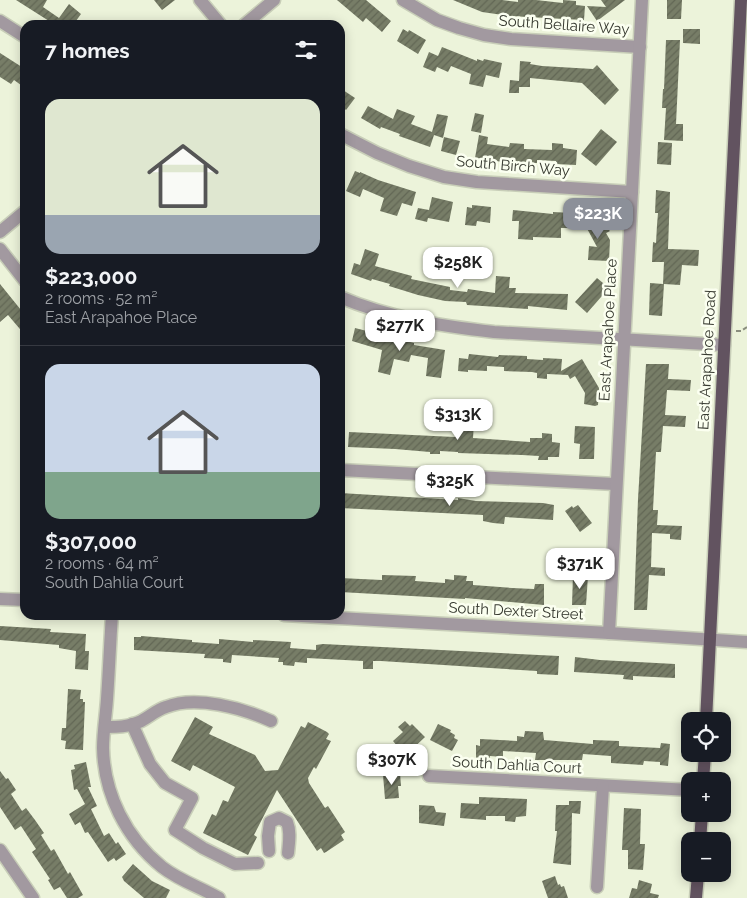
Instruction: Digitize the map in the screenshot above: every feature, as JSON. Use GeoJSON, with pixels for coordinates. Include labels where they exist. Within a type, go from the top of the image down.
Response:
{"type":"FeatureCollection","features":[{"type":"Feature","properties":{"kind":"main road","name":"East Arapahoe Road"},"geometry":{"type":"LineString","coordinates":[[706,712],[741,0]]}},
{"type":"Feature","properties":{"kind":"main road"},"geometry":{"type":"LineString","coordinates":[[696,898],[697,882]]}},
{"type":"Feature","properties":{"kind":"street"},"geometry":{"type":"LineString","coordinates":[[200,0],[217,20]]}},
{"type":"Feature","properties":{"kind":"street"},"geometry":{"type":"LineString","coordinates":[[250,20],[274,0]]}},
{"type":"Feature","properties":{"kind":"street","name":"South Bellaire Way"},"geometry":{"type":"LineString","coordinates":[[403,0],[437,20],[484,35],[512,39],[640,47]]}},
{"type":"Feature","properties":{"kind":"street","name":"East Arapahoe Place"},"geometry":{"type":"LineString","coordinates":[[609,633],[615,484],[642,0]]}},
{"type":"Feature","properties":{"kind":"street"},"geometry":{"type":"LineString","coordinates":[[0,21],[20,34]]}},
{"type":"Feature","properties":{"kind":"street","name":"South Birch Way"},"geometry":{"type":"LineString","coordinates":[[345,137],[377,153],[444,177],[477,182],[632,192]]}},
{"type":"Feature","properties":{"kind":"street"},"geometry":{"type":"LineString","coordinates":[[0,232],[20,215]]}},
{"type":"Feature","properties":{"kind":"street"},"geometry":{"type":"LineString","coordinates":[[0,248],[20,274]]}},
{"type":"Feature","properties":{"kind":"street"},"geometry":{"type":"LineString","coordinates":[[345,299],[420,322],[457,328],[494,332],[724,345]]}},
{"type":"Feature","properties":{"kind":"street"},"geometry":{"type":"LineString","coordinates":[[345,470],[615,484]]}},
{"type":"Feature","properties":{"kind":"street"},"geometry":{"type":"LineString","coordinates":[[0,599],[20,600]]}},
{"type":"Feature","properties":{"kind":"street","name":"South Dexter Street"},"geometry":{"type":"LineString","coordinates":[[345,618],[747,642]]}},
{"type":"Feature","properties":{"kind":"street"},"geometry":{"type":"LineString","coordinates":[[112,620],[103,746],[107,778],[117,809],[128,830],[140,845],[164,868],[180,879],[219,898]]}},
{"type":"Feature","properties":{"kind":"street"},"geometry":{"type":"LineString","coordinates":[[105,727],[126,726],[140,722],[163,708],[185,703],[239,709],[271,721]]}},
{"type":"Feature","properties":{"kind":"street"},"geometry":{"type":"LineString","coordinates":[[132,724],[150,764],[166,783],[192,798],[175,830],[203,848],[235,864],[258,863]]}},
{"type":"Feature","properties":{"kind":"street","name":"South Dahlia Court"},"geometry":{"type":"LineString","coordinates":[[430,776],[681,790]]}},
{"type":"Feature","properties":{"kind":"street"},"geometry":{"type":"LineString","coordinates":[[597,887],[603,786]]}},
{"type":"Feature","properties":{"kind":"street"},"geometry":{"type":"LineString","coordinates":[[269,851],[268,836],[270,822],[279,818],[287,822],[289,827],[288,853]]}},
{"type":"Feature","properties":{"kind":"street"},"geometry":{"type":"LineString","coordinates":[[0,850],[33,898]]}},
{"type":"Feature","properties":{"kind":"building"},"geometry":{"type":"Polygon","coordinates":[[[16,0],[47,0],[43,7],[59,18],[69,4],[81,14],[77,20],[47,20],[16,0]]]}},
{"type":"Feature","properties":{"kind":"building"},"geometry":{"type":"Polygon","coordinates":[[[154,0],[175,0],[162,10],[154,0]]]}},
{"type":"Feature","properties":{"kind":"building"},"geometry":{"type":"Polygon","coordinates":[[[337,0],[366,0],[391,21],[382,32],[366,18],[363,22],[337,0]]]}},
{"type":"Feature","properties":{"kind":"building"},"geometry":{"type":"Polygon","coordinates":[[[453,0],[502,0],[518,2],[518,0],[536,0],[563,3],[563,0],[576,1],[576,5],[585,6],[584,20],[510,16],[482,12],[453,0]]]}},
{"type":"Feature","properties":{"kind":"building"},"geometry":{"type":"Polygon","coordinates":[[[601,0],[625,0],[597,21],[587,6],[606,7],[601,0]]]}},
{"type":"Feature","properties":{"kind":"building"},"geometry":{"type":"Polygon","coordinates":[[[667,0],[682,0],[681,19],[667,19],[667,0]]]}},
{"type":"Feature","properties":{"kind":"building"},"geometry":{"type":"Polygon","coordinates":[[[403,29],[408,32],[409,30],[426,40],[418,54],[397,41],[403,29]]]}},
{"type":"Feature","properties":{"kind":"building"},"geometry":{"type":"Polygon","coordinates":[[[683,29],[700,29],[700,44],[683,43],[683,29]]]}},
{"type":"Feature","properties":{"kind":"building"},"geometry":{"type":"Polygon","coordinates":[[[666,40],[680,40],[676,124],[683,124],[683,141],[664,140],[666,108],[662,108],[666,40]]]}},
{"type":"Feature","properties":{"kind":"building"},"geometry":{"type":"Polygon","coordinates":[[[442,47],[477,61],[477,59],[483,61],[484,59],[502,63],[499,78],[486,75],[483,87],[469,84],[471,74],[451,66],[448,72],[437,67],[435,72],[423,67],[429,52],[438,56],[442,47]]]}},
{"type":"Feature","properties":{"kind":"building"},"geometry":{"type":"Polygon","coordinates":[[[0,53],[20,66],[20,84],[14,80],[11,84],[0,77],[0,53]]]}},
{"type":"Feature","properties":{"kind":"building"},"geometry":{"type":"Polygon","coordinates":[[[520,61],[542,66],[593,69],[597,65],[619,90],[605,105],[582,83],[530,78],[530,87],[519,87],[519,93],[509,93],[510,80],[519,81],[520,61]]]}},
{"type":"Feature","properties":{"kind":"building"},"geometry":{"type":"Polygon","coordinates":[[[345,91],[355,98],[345,109],[345,91]]]}},
{"type":"Feature","properties":{"kind":"building"},"geometry":{"type":"Polygon","coordinates":[[[368,106],[393,119],[397,109],[415,116],[411,124],[432,132],[437,114],[448,116],[443,138],[434,135],[430,147],[399,136],[400,134],[381,127],[380,129],[361,118],[368,106]]]}},
{"type":"Feature","properties":{"kind":"building"},"geometry":{"type":"Polygon","coordinates":[[[475,113],[484,115],[481,133],[471,131],[475,113]]]}},
{"type":"Feature","properties":{"kind":"building"},"geometry":{"type":"Polygon","coordinates":[[[601,129],[617,142],[596,166],[581,154],[601,129]]]}},
{"type":"Feature","properties":{"kind":"building"},"geometry":{"type":"Polygon","coordinates":[[[479,135],[488,137],[487,144],[509,147],[510,143],[524,144],[524,149],[552,150],[552,143],[563,144],[563,148],[577,150],[576,165],[556,164],[556,161],[537,160],[537,163],[503,162],[475,158],[479,135]]]}},
{"type":"Feature","properties":{"kind":"building"},"geometry":{"type":"Polygon","coordinates":[[[444,137],[460,141],[456,155],[441,151],[444,137]]]}},
{"type":"Feature","properties":{"kind":"building"},"geometry":{"type":"Polygon","coordinates":[[[658,142],[672,143],[671,165],[657,164],[658,142]]]}},
{"type":"Feature","properties":{"kind":"building"},"geometry":{"type":"Polygon","coordinates":[[[355,171],[416,192],[412,206],[402,203],[397,216],[380,211],[384,198],[363,189],[360,197],[346,191],[355,171]]]}},
{"type":"Feature","properties":{"kind":"building"},"geometry":{"type":"Polygon","coordinates":[[[656,190],[670,192],[668,249],[699,250],[698,266],[682,265],[680,285],[664,284],[662,316],[649,315],[650,283],[663,284],[664,262],[652,262],[653,242],[656,243],[658,213],[655,213],[656,190]]]}},
{"type":"Feature","properties":{"kind":"building"},"geometry":{"type":"Polygon","coordinates":[[[432,197],[453,202],[449,222],[428,218],[427,222],[415,219],[418,208],[429,210],[432,197]]]}},
{"type":"Feature","properties":{"kind":"building"},"geometry":{"type":"Polygon","coordinates":[[[472,205],[491,207],[490,223],[477,221],[476,226],[465,225],[467,207],[472,208],[472,205]]]}},
{"type":"Feature","properties":{"kind":"building"},"geometry":{"type":"Polygon","coordinates":[[[513,210],[553,214],[553,212],[572,213],[571,228],[561,228],[561,238],[533,237],[533,240],[518,239],[519,221],[512,221],[513,210]]]}},
{"type":"Feature","properties":{"kind":"building"},"geometry":{"type":"Polygon","coordinates":[[[595,214],[599,223],[601,222],[610,231],[606,233],[610,240],[609,261],[588,260],[589,246],[597,247],[583,221],[595,214]]]}},
{"type":"Feature","properties":{"kind":"building"},"geometry":{"type":"Polygon","coordinates":[[[365,249],[379,254],[375,266],[412,276],[411,279],[450,287],[450,290],[467,292],[468,289],[495,293],[496,276],[510,277],[509,288],[516,288],[515,293],[568,294],[567,310],[528,306],[528,309],[467,305],[466,302],[445,301],[418,295],[372,279],[371,281],[351,274],[354,263],[360,265],[365,249]]]}},
{"type":"Feature","properties":{"kind":"building"},"geometry":{"type":"Polygon","coordinates":[[[597,278],[609,288],[587,313],[575,302],[597,278]]]}},
{"type":"Feature","properties":{"kind":"building"},"geometry":{"type":"Polygon","coordinates":[[[0,284],[20,309],[20,329],[8,315],[0,322],[0,284]]]}},
{"type":"Feature","properties":{"kind":"building"},"geometry":{"type":"Polygon","coordinates":[[[355,328],[414,343],[414,345],[445,350],[441,378],[426,376],[428,358],[411,355],[409,362],[394,359],[390,375],[378,372],[382,350],[352,341],[355,328]]]}},
{"type":"Feature","properties":{"kind":"building"},"geometry":{"type":"Polygon","coordinates":[[[469,354],[498,357],[499,355],[527,356],[527,359],[543,360],[543,358],[562,359],[561,371],[582,359],[599,388],[598,405],[584,404],[585,393],[575,376],[570,379],[568,375],[547,374],[547,379],[537,378],[537,373],[504,371],[504,367],[487,366],[487,371],[458,371],[459,358],[468,359],[469,354]]]}},
{"type":"Feature","properties":{"kind":"building"},"geometry":{"type":"Polygon","coordinates":[[[646,364],[669,364],[668,379],[691,380],[690,391],[667,390],[665,415],[686,416],[685,427],[663,426],[661,452],[656,452],[653,510],[658,510],[657,525],[682,526],[681,540],[670,539],[670,534],[652,533],[651,567],[665,568],[665,576],[649,575],[647,610],[634,610],[638,499],[646,364]]]}},
{"type":"Feature","properties":{"kind":"building"},"geometry":{"type":"Polygon","coordinates":[[[457,406],[475,407],[473,438],[530,442],[530,438],[542,438],[542,433],[552,434],[552,442],[560,443],[559,457],[548,457],[548,460],[538,460],[539,456],[440,451],[440,454],[430,454],[430,452],[395,449],[348,447],[349,432],[455,437],[457,406]]]}},
{"type":"Feature","properties":{"kind":"building"},"geometry":{"type":"Polygon","coordinates":[[[575,426],[595,427],[594,459],[579,459],[580,444],[574,443],[575,426]]]}},
{"type":"Feature","properties":{"kind":"building"},"geometry":{"type":"Polygon","coordinates":[[[345,493],[458,500],[458,498],[476,501],[554,505],[553,520],[505,517],[504,524],[483,521],[483,515],[345,508],[345,493]]]}},
{"type":"Feature","properties":{"kind":"building"},"geometry":{"type":"Polygon","coordinates":[[[578,505],[592,523],[580,532],[565,511],[572,506],[573,508],[578,505]]]}},
{"type":"Feature","properties":{"kind":"building"},"geometry":{"type":"Polygon","coordinates":[[[382,575],[416,576],[415,581],[445,583],[445,579],[454,580],[454,575],[467,576],[466,581],[473,581],[473,585],[534,589],[535,584],[544,584],[544,605],[465,598],[345,592],[345,578],[382,580],[382,575]]]}},
{"type":"Feature","properties":{"kind":"building"},"geometry":{"type":"Polygon","coordinates":[[[573,575],[588,576],[586,605],[572,605],[573,575]]]}},
{"type":"Feature","properties":{"kind":"building"},"geometry":{"type":"Polygon","coordinates":[[[0,626],[51,629],[50,632],[86,634],[85,651],[89,651],[88,670],[75,669],[76,651],[59,648],[59,645],[0,640],[0,626]]]}},
{"type":"Feature","properties":{"kind":"building"},"geometry":{"type":"Polygon","coordinates":[[[141,636],[219,644],[219,639],[253,642],[253,640],[291,642],[290,648],[316,650],[316,645],[323,644],[559,656],[558,675],[537,674],[537,671],[381,661],[373,661],[373,669],[363,669],[363,661],[307,658],[307,663],[295,662],[294,666],[283,665],[283,662],[278,662],[279,658],[232,655],[231,663],[223,662],[223,659],[204,658],[205,654],[134,650],[134,637],[141,636]]]}},
{"type":"Feature","properties":{"kind":"building"},"geometry":{"type":"Polygon","coordinates":[[[575,657],[675,664],[675,678],[633,676],[633,680],[623,679],[624,675],[574,672],[575,657]]]}},
{"type":"Feature","properties":{"kind":"building"},"geometry":{"type":"Polygon","coordinates":[[[68,689],[81,690],[80,699],[83,699],[83,702],[85,702],[83,750],[65,749],[66,741],[61,740],[62,728],[66,728],[68,689]]]}},
{"type":"Feature","properties":{"kind":"building"},"geometry":{"type":"Polygon","coordinates":[[[195,717],[213,727],[209,734],[255,755],[265,771],[278,770],[301,726],[305,728],[308,722],[327,732],[329,734],[326,739],[331,741],[316,769],[314,767],[308,778],[309,783],[325,808],[328,806],[345,832],[341,835],[344,840],[324,853],[321,848],[317,851],[277,790],[254,835],[257,837],[248,855],[203,833],[212,814],[216,816],[223,800],[228,802],[235,787],[193,765],[190,771],[171,761],[195,717]]]}},
{"type":"Feature","properties":{"kind":"building"},"geometry":{"type":"Polygon","coordinates":[[[405,721],[410,726],[412,724],[425,737],[405,756],[393,741],[403,732],[398,727],[405,721]]]}},
{"type":"Feature","properties":{"kind":"building"},"geometry":{"type":"Polygon","coordinates":[[[438,724],[451,730],[450,732],[455,735],[454,738],[458,740],[452,751],[430,740],[438,724]]]}},
{"type":"Feature","properties":{"kind":"building"},"geometry":{"type":"Polygon","coordinates":[[[525,731],[543,732],[544,740],[593,744],[593,740],[619,741],[619,746],[660,748],[661,743],[670,744],[668,766],[660,765],[660,762],[644,761],[643,765],[611,763],[611,756],[583,754],[582,760],[535,760],[536,753],[503,751],[503,757],[476,758],[476,745],[480,746],[480,739],[517,741],[517,736],[524,737],[525,731]]]}},
{"type":"Feature","properties":{"kind":"building"},"geometry":{"type":"Polygon","coordinates":[[[86,762],[91,787],[88,787],[97,806],[91,809],[104,836],[109,833],[126,854],[116,861],[114,858],[108,862],[88,832],[85,833],[80,822],[75,825],[69,814],[85,804],[77,789],[74,790],[71,770],[75,769],[74,765],[86,762]]]}},
{"type":"Feature","properties":{"kind":"building"},"geometry":{"type":"Polygon","coordinates":[[[0,771],[6,779],[8,778],[16,790],[11,794],[22,811],[26,808],[35,820],[44,833],[41,835],[51,851],[54,849],[83,895],[78,898],[67,898],[60,887],[54,890],[48,880],[50,879],[32,852],[36,849],[21,826],[15,830],[0,807],[0,771]]]}},
{"type":"Feature","properties":{"kind":"building"},"geometry":{"type":"Polygon","coordinates":[[[400,773],[401,786],[398,786],[399,798],[385,799],[383,775],[400,773]]]}},
{"type":"Feature","properties":{"kind":"building"},"geometry":{"type":"Polygon","coordinates":[[[479,797],[527,799],[526,816],[516,817],[515,822],[505,821],[505,816],[486,816],[486,820],[460,818],[461,803],[479,804],[479,797]]]}},
{"type":"Feature","properties":{"kind":"building"},"geometry":{"type":"Polygon","coordinates":[[[569,801],[581,801],[580,814],[572,813],[571,865],[553,863],[557,831],[555,831],[556,805],[569,805],[569,801]]]}},
{"type":"Feature","properties":{"kind":"building"},"geometry":{"type":"Polygon","coordinates":[[[419,805],[434,806],[436,812],[446,813],[444,826],[419,823],[419,805]]]}},
{"type":"Feature","properties":{"kind":"building"},"geometry":{"type":"Polygon","coordinates":[[[624,808],[641,809],[640,844],[645,844],[643,870],[628,869],[628,850],[622,850],[624,808]]]}},
{"type":"Feature","properties":{"kind":"building"},"geometry":{"type":"Polygon","coordinates":[[[133,864],[152,881],[170,890],[166,898],[144,898],[124,881],[122,877],[133,864]]]}},
{"type":"Feature","properties":{"kind":"building"},"geometry":{"type":"Polygon","coordinates":[[[555,876],[558,885],[564,886],[568,898],[548,898],[542,881],[555,876]]]}},
{"type":"Feature","properties":{"kind":"building"},"geometry":{"type":"Polygon","coordinates":[[[639,880],[652,884],[650,893],[659,895],[658,898],[629,898],[632,888],[637,889],[639,880]]]}}]}
